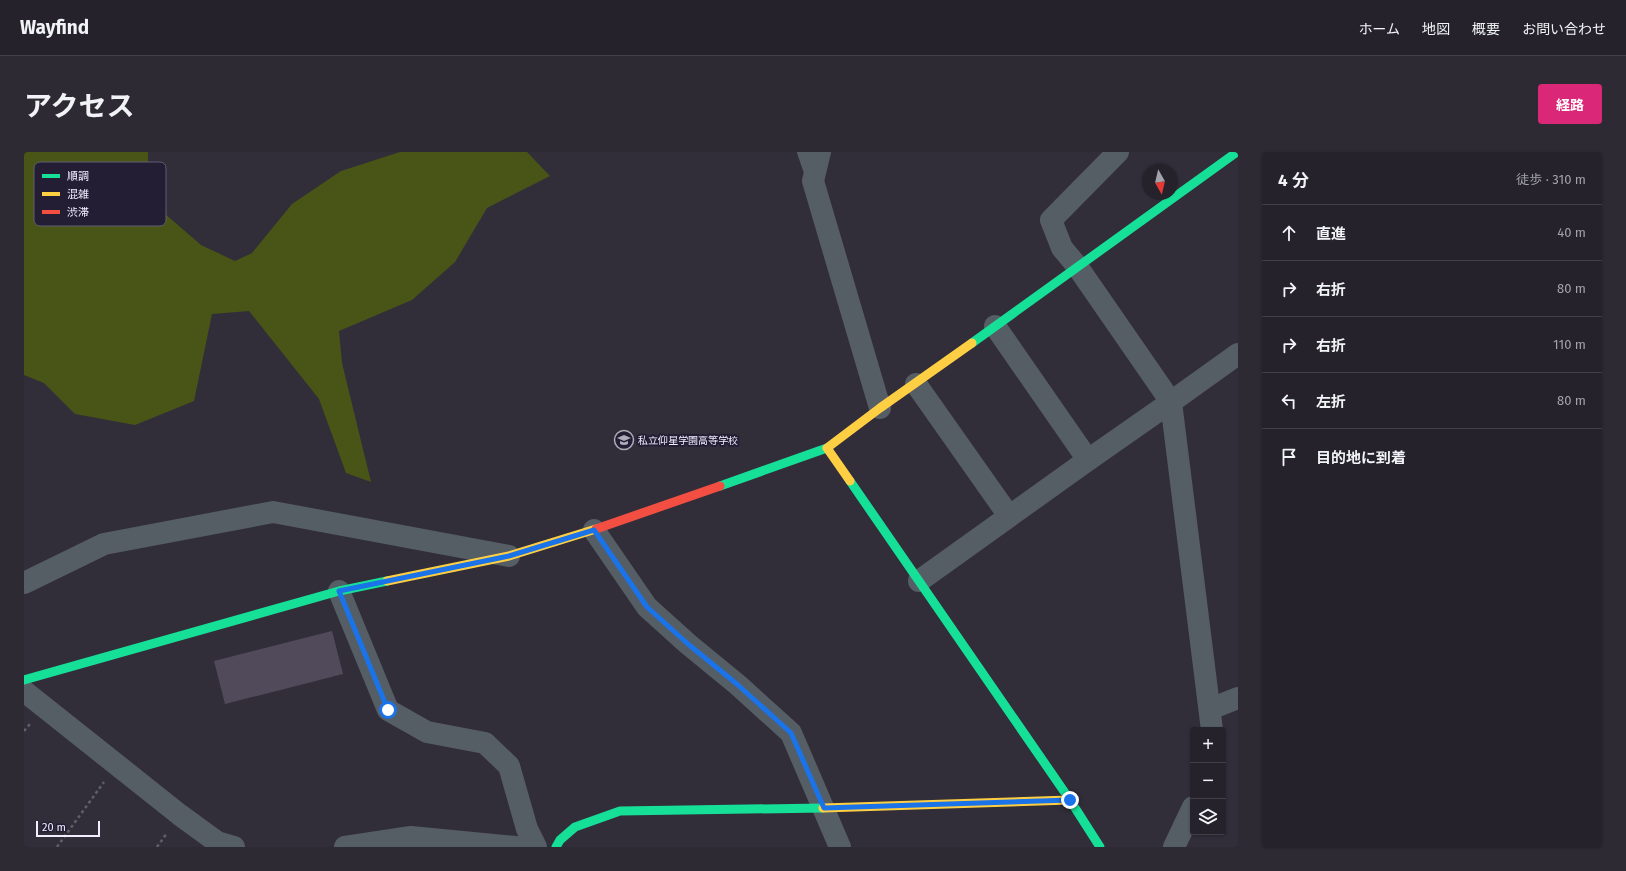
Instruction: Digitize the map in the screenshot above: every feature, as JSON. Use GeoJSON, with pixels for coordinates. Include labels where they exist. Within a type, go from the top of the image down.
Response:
{"type":"FeatureCollection","features":[{"type":"Feature","properties":{"kind":"street"},"geometry":{"type":"LineString","coordinates":[[820,152],[813,181],[880,408]]}},
{"type":"Feature","properties":{"kind":"street"},"geometry":{"type":"LineString","coordinates":[[1118,152],[1051,220],[1062,248],[1077,266],[1171,402],[1211,720]]}},
{"type":"Feature","properties":{"kind":"street"},"geometry":{"type":"LineString","coordinates":[[24,680],[339,591],[509,556],[594,530],[827,448],[880,408],[916,384],[1077,266],[1237,152]]}},
{"type":"Feature","properties":{"kind":"street"},"geometry":{"type":"LineString","coordinates":[[995,326],[1088,460]]}},
{"type":"Feature","properties":{"kind":"street"},"geometry":{"type":"LineString","coordinates":[[919,581],[1238,354]]}},
{"type":"Feature","properties":{"kind":"street"},"geometry":{"type":"LineString","coordinates":[[916,384],[1009,516]]}},
{"type":"Feature","properties":{"kind":"street"},"geometry":{"type":"LineString","coordinates":[[827,448],[1070,800],[1100,847]]}},
{"type":"Feature","properties":{"kind":"street"},"geometry":{"type":"LineString","coordinates":[[24,583],[104,544],[272,512],[509,556]]}},
{"type":"Feature","properties":{"kind":"street"},"geometry":{"type":"LineString","coordinates":[[594,530],[647,607],[688,644],[738,685],[791,733],[840,847]]}},
{"type":"Feature","properties":{"kind":"street"},"geometry":{"type":"LineString","coordinates":[[339,591],[388,710],[427,732],[486,743],[509,766],[527,829],[536,847]]}},
{"type":"Feature","properties":{"kind":"street"},"geometry":{"type":"LineString","coordinates":[[24,690],[180,815],[217,842],[234,847]]}},
{"type":"Feature","properties":{"kind":"street"},"geometry":{"type":"LineString","coordinates":[[1211,720],[1238,698]]}},
{"type":"Feature","properties":{"kind":"street"},"geometry":{"type":"LineString","coordinates":[[556,847],[560,840],[576,826],[620,811],[824,808],[1070,800]]}},
{"type":"Feature","properties":{"kind":"street"},"geometry":{"type":"LineString","coordinates":[[1174,847],[1190,813]]}},
{"type":"Feature","properties":{"kind":"street"},"geometry":{"type":"LineString","coordinates":[[345,847],[411,837],[516,847]]}},
{"type":"Feature","properties":{"kind":"lane"},"geometry":{"type":"LineString","coordinates":[[803,152],[813,181]]}},
{"type":"Feature","properties":{"kind":"path"},"geometry":{"type":"LineString","coordinates":[[57,847],[118,764]]}},
{"type":"Feature","properties":{"kind":"green space"},"geometry":{"type":"Polygon","coordinates":[[[24,152],[148,152],[148,162],[34,162],[34,226],[166,226],[166,215],[201,245],[235,261],[252,253],[292,204],[341,171],[400,152],[527,152],[550,176],[487,208],[455,262],[412,300],[339,331],[342,363],[371,482],[346,473],[319,399],[249,311],[212,314],[194,401],[135,425],[75,414],[44,383],[24,375],[24,152]]]}},
{"type":"Feature","properties":{"kind":"building"},"geometry":{"type":"Polygon","coordinates":[[[332,631],[343,674],[225,704],[214,661],[332,631]]]}},
{"type":"Feature","properties":{"kind":"traffic: fast"},"geometry":{"type":"LineString","coordinates":[[972,343],[1237,152]]}},
{"type":"Feature","properties":{"kind":"traffic: fast"},"geometry":{"type":"LineString","coordinates":[[720,486],[827,448]]}},
{"type":"Feature","properties":{"kind":"traffic: fast"},"geometry":{"type":"LineString","coordinates":[[850,481],[1070,800],[1100,847]]}},
{"type":"Feature","properties":{"kind":"traffic: fast"},"geometry":{"type":"LineString","coordinates":[[24,680],[339,591],[387,581]]}},
{"type":"Feature","properties":{"kind":"traffic: fast"},"geometry":{"type":"LineString","coordinates":[[556,847],[560,840],[575,827],[620,811],[823,808]]}},
{"type":"Feature","properties":{"kind":"traffic: slow"},"geometry":{"type":"LineString","coordinates":[[850,481],[827,448],[880,408],[972,343]]}},
{"type":"Feature","properties":{"kind":"traffic: slow"},"geometry":{"type":"LineString","coordinates":[[387,581],[509,556],[596,529]]}},
{"type":"Feature","properties":{"kind":"traffic: slow"},"geometry":{"type":"LineString","coordinates":[[823,808],[1070,800]]}},
{"type":"Feature","properties":{"kind":"traffic: jam"},"geometry":{"type":"LineString","coordinates":[[596,529],[720,486]]}},
{"type":"Feature","properties":{"kind":"place","name":"私立仰星学園高等学校"},"geometry":{"type":"Point","coordinates":[624,440]}},
{"type":"Feature","properties":{"kind":"route"},"geometry":{"type":"LineString","coordinates":[[388,710],[339,591],[509,556],[594,530],[647,607],[688,644],[738,685],[791,733],[824,808],[1070,800]]}}]}
